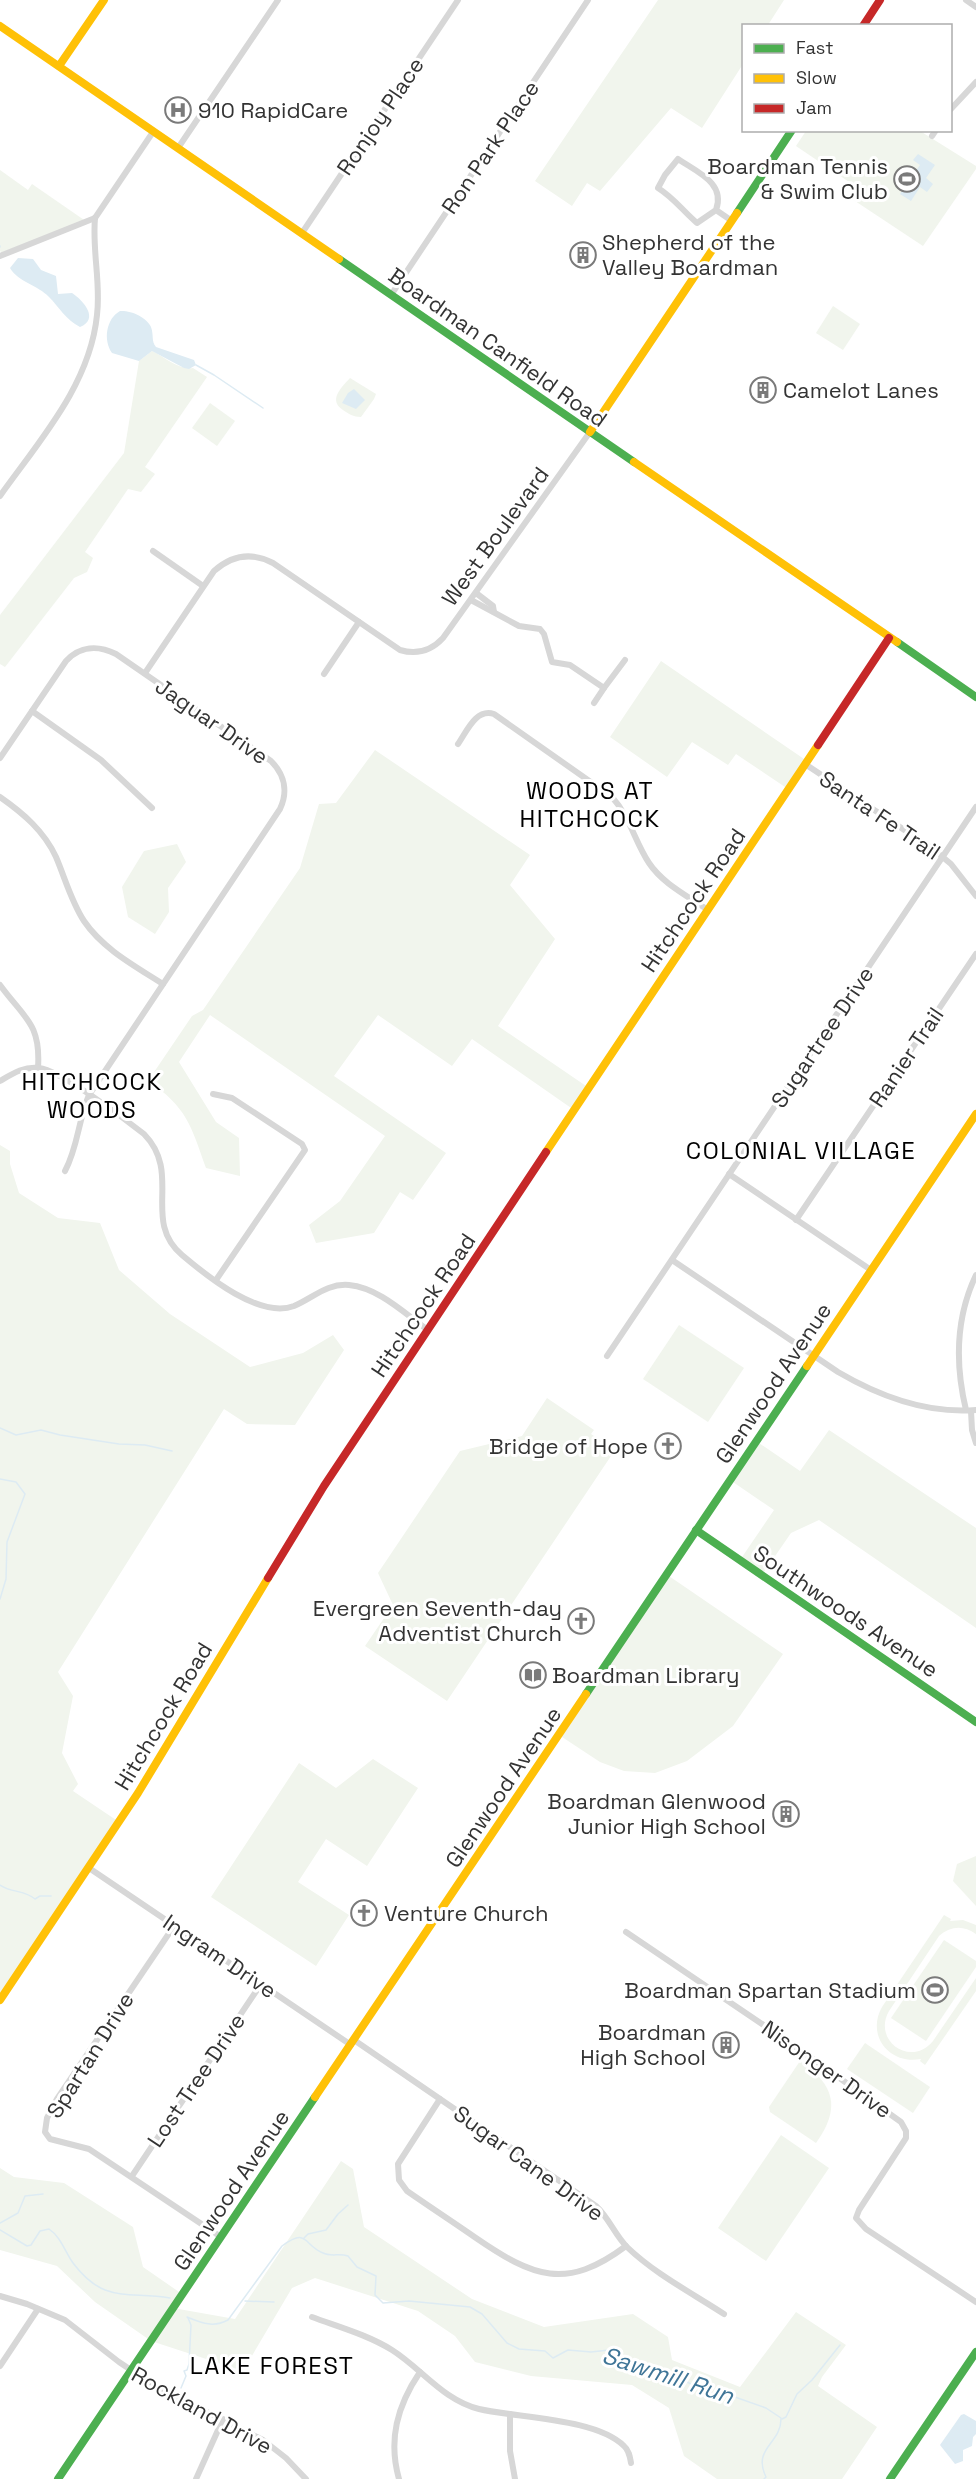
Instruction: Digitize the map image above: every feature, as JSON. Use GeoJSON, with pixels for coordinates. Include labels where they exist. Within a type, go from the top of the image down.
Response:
{"type":"FeatureCollection","features":[{"type":"Feature","properties":{"kind":"street"},"geometry":{"type":"LineString","coordinates":[[59,66],[104,0]]}},
{"type":"Feature","properties":{"kind":"street"},"geometry":{"type":"LineString","coordinates":[[178,148],[278,0]]}},
{"type":"Feature","properties":{"kind":"street","name":"Ronjoy Place"},"geometry":{"type":"LineString","coordinates":[[302,233],[458,0]]}},
{"type":"Feature","properties":{"kind":"street","name":"Ron Park Place"},"geometry":{"type":"LineString","coordinates":[[391,295],[588,0]]}},
{"type":"Feature","properties":{"kind":"street"},"geometry":{"type":"LineString","coordinates":[[863,24],[880,0]]}},
{"type":"Feature","properties":{"kind":"street"},"geometry":{"type":"LineString","coordinates":[[966,0],[976,7]]}},
{"type":"Feature","properties":{"kind":"street","name":"Boardman Canfield Road"},"geometry":{"type":"LineString","coordinates":[[0,26],[976,697]]}},
{"type":"Feature","properties":{"kind":"street"},"geometry":{"type":"LineString","coordinates":[[952,109],[976,81]]}},
{"type":"Feature","properties":{"kind":"street"},"geometry":{"type":"LineString","coordinates":[[0,496],[63,406],[87,358],[98,307],[94,244],[95,218],[153,132]]}},
{"type":"Feature","properties":{"kind":"street","name":"West Boulevard"},"geometry":{"type":"LineString","coordinates":[[145,673],[214,571],[227,561],[243,556],[259,557],[273,563],[400,650],[422,651],[440,641],[590,432],[791,132]]}},
{"type":"Feature","properties":{"kind":"street"},"geometry":{"type":"LineString","coordinates":[[678,159],[708,179],[718,190],[720,200],[716,210],[697,223],[686,213],[679,202],[658,188],[678,159]]}},
{"type":"Feature","properties":{"kind":"street"},"geometry":{"type":"LineString","coordinates":[[716,210],[732,221]]}},
{"type":"Feature","properties":{"kind":"street"},"geometry":{"type":"LineString","coordinates":[[0,256],[95,218]]}},
{"type":"Feature","properties":{"kind":"street"},"geometry":{"type":"LineString","coordinates":[[153,551],[203,586]]}},
{"type":"Feature","properties":{"kind":"street"},"geometry":{"type":"LineString","coordinates":[[476,593],[493,606],[494,612]]}},
{"type":"Feature","properties":{"kind":"street"},"geometry":{"type":"LineString","coordinates":[[471,600],[519,626],[540,629],[544,634],[552,662],[570,665],[604,688]]}},
{"type":"Feature","properties":{"kind":"street"},"geometry":{"type":"LineString","coordinates":[[324,674],[359,622]]}},
{"type":"Feature","properties":{"kind":"street","name":"Hitchcock Road"},"geometry":{"type":"LineString","coordinates":[[0,2000],[142,1787],[324,1486],[889,638]]}},
{"type":"Feature","properties":{"kind":"street","name":"Jaguar Drive"},"geometry":{"type":"LineString","coordinates":[[0,758],[66,661],[83,650],[97,648],[110,651],[145,673],[271,761],[281,773],[285,789],[279,809],[88,1095],[80,1118],[77,1143],[64,1171]]}},
{"type":"Feature","properties":{"kind":"street"},"geometry":{"type":"LineString","coordinates":[[594,703],[625,660]]}},
{"type":"Feature","properties":{"kind":"street"},"geometry":{"type":"LineString","coordinates":[[32,711],[101,760],[152,808]]}},
{"type":"Feature","properties":{"kind":"street"},"geometry":{"type":"LineString","coordinates":[[458,744],[479,715],[486,712],[494,714],[612,797],[624,812],[645,857],[657,873],[708,910]]}},
{"type":"Feature","properties":{"kind":"street","name":"Santa Fe Trail"},"geometry":{"type":"LineString","coordinates":[[805,764],[943,858],[976,896]]}},
{"type":"Feature","properties":{"kind":"street"},"geometry":{"type":"LineString","coordinates":[[0,797],[22,813],[42,834],[55,856],[77,910],[94,933],[110,948],[163,984]]}},
{"type":"Feature","properties":{"kind":"street","name":"Sugartree Drive"},"geometry":{"type":"LineString","coordinates":[[607,1356],[976,807]]}},
{"type":"Feature","properties":{"kind":"street","name":"Ranier Trail"},"geometry":{"type":"LineString","coordinates":[[796,1220],[976,954]]}},
{"type":"Feature","properties":{"kind":"street"},"geometry":{"type":"LineString","coordinates":[[0,985],[34,1029],[39,1043],[38,1068]]}},
{"type":"Feature","properties":{"kind":"street"},"geometry":{"type":"LineString","coordinates":[[0,1081],[20,1070],[38,1068],[57,1074],[141,1132],[153,1146],[163,1171],[161,1213],[167,1236],[181,1255],[250,1303],[276,1309],[295,1305],[328,1287],[343,1285],[359,1287],[381,1296],[428,1330]]}},
{"type":"Feature","properties":{"kind":"street"},"geometry":{"type":"LineString","coordinates":[[213,1094],[232,1098],[302,1144],[304,1150],[216,1280]]}},
{"type":"Feature","properties":{"kind":"street","name":"Glenwood Avenue"},"geometry":{"type":"LineString","coordinates":[[58,2479],[976,1114]]}},
{"type":"Feature","properties":{"kind":"street"},"geometry":{"type":"LineString","coordinates":[[729,1174],[871,1270]]}},
{"type":"Feature","properties":{"kind":"street"},"geometry":{"type":"LineString","coordinates":[[672,1260],[852,1380],[883,1395],[925,1406],[971,1410]]}},
{"type":"Feature","properties":{"kind":"street"},"geometry":{"type":"LineString","coordinates":[[976,1275],[966,1300],[958,1337],[958,1371],[971,1410],[972,1430],[976,1443]]}},
{"type":"Feature","properties":{"kind":"street","name":"Southwoods Avenue"},"geometry":{"type":"LineString","coordinates":[[696,1530],[976,1722]]}},
{"type":"Feature","properties":{"kind":"street","name":"Ingram Drive"},"geometry":{"type":"LineString","coordinates":[[89,1868],[353,2043]]}},
{"type":"Feature","properties":{"kind":"street","name":"Spartan Drive"},"geometry":{"type":"LineString","coordinates":[[174,1926],[57,2099],[45,2129],[50,2139],[89,2149],[221,2237]]}},
{"type":"Feature","properties":{"kind":"street","name":"Nisonger Drive"},"geometry":{"type":"LineString","coordinates":[[626,1932],[799,2049],[901,2122],[906,2131],[906,2138],[856,2218],[866,2229],[976,2302]]}},
{"type":"Feature","properties":{"kind":"street","name":"Lost Tree Drive"},"geometry":{"type":"LineString","coordinates":[[132,2176],[261,1984]]}},
{"type":"Feature","properties":{"kind":"street","name":"Sugar Cane Drive"},"geometry":{"type":"LineString","coordinates":[[353,2043],[440,2099],[596,2206],[608,2218],[626,2246],[724,2314]]}},
{"type":"Feature","properties":{"kind":"street"},"geometry":{"type":"LineString","coordinates":[[440,2099],[398,2164],[399,2180],[407,2191],[506,2258],[533,2271],[555,2274],[580,2271],[599,2265],[626,2246]]}},
{"type":"Feature","properties":{"kind":"street","name":"Rockland Drive"},"geometry":{"type":"LineString","coordinates":[[0,2296],[38,2309],[72,2325],[131,2371],[168,2394],[263,2440],[286,2458],[306,2479]]}},
{"type":"Feature","properties":{"kind":"street"},"geometry":{"type":"LineString","coordinates":[[0,2366],[38,2309]]}},
{"type":"Feature","properties":{"kind":"street"},"geometry":{"type":"LineString","coordinates":[[312,2317],[380,2343],[460,2402],[479,2409],[569,2423],[597,2431],[622,2444],[628,2451],[631,2463]]}},
{"type":"Feature","properties":{"kind":"street"},"geometry":{"type":"LineString","coordinates":[[890,2479],[976,2352]]}},
{"type":"Feature","properties":{"kind":"street"},"geometry":{"type":"LineString","coordinates":[[399,2479],[393,2454],[395,2424],[404,2399],[420,2372]]}},
{"type":"Feature","properties":{"kind":"street"},"geometry":{"type":"LineString","coordinates":[[510,2414],[510,2451],[515,2479]]}},
{"type":"Feature","properties":{"kind":"street"},"geometry":{"type":"LineString","coordinates":[[196,2479],[223,2419]]}},
{"type":"Feature","properties":{"kind":"shaded area"},"geometry":{"type":"Polygon","coordinates":[[[658,0],[784,0],[769,24],[742,24],[742,66],[702,128],[671,108],[600,191],[587,183],[572,206],[535,181],[658,0]]]}},
{"type":"Feature","properties":{"kind":"shaded area","name":"Boardman Tennis & Swim Club"},"geometry":{"type":"Polygon","coordinates":[[[805,132],[922,132],[976,166],[976,169],[923,246],[852,199],[858,188],[796,146],[805,132]]]}},
{"type":"Feature","properties":{"kind":"shaded area"},"geometry":{"type":"Polygon","coordinates":[[[918,154],[935,165],[926,178],[933,184],[927,192],[920,187],[911,201],[900,194],[920,165],[913,160],[918,154]]]}},
{"type":"Feature","properties":{"kind":"shaded area"},"geometry":{"type":"Polygon","coordinates":[[[0,170],[28,190],[32,184],[87,222],[3,255],[0,251],[0,170]]]}},
{"type":"Feature","properties":{"kind":"shaded area"},"geometry":{"type":"Polygon","coordinates":[[[18,258],[33,259],[41,270],[56,276],[58,294],[72,293],[81,300],[88,310],[89,319],[86,324],[80,327],[75,324],[44,293],[14,273],[10,268],[18,258]]]}},
{"type":"Feature","properties":{"kind":"shaded area"},"geometry":{"type":"Polygon","coordinates":[[[833,306],[860,324],[843,350],[816,333],[833,306]]]}},
{"type":"Feature","properties":{"kind":"shaded area"},"geometry":{"type":"Polygon","coordinates":[[[120,311],[133,313],[149,323],[156,347],[194,360],[196,365],[189,369],[184,368],[152,351],[139,361],[112,353],[107,342],[107,330],[112,319],[120,311]]]}},
{"type":"Feature","properties":{"kind":"shaded area"},"geometry":{"type":"Polygon","coordinates":[[[152,351],[177,365],[193,368],[207,377],[145,467],[155,474],[141,492],[128,489],[85,552],[93,558],[87,572],[74,578],[5,667],[0,664],[0,615],[124,453],[139,361],[152,351]]]}},
{"type":"Feature","properties":{"kind":"shaded area"},"geometry":{"type":"Polygon","coordinates":[[[350,378],[376,394],[361,417],[347,413],[336,402],[337,394],[350,378]]]}},
{"type":"Feature","properties":{"kind":"shaded area"},"geometry":{"type":"Polygon","coordinates":[[[354,389],[365,400],[356,409],[342,403],[348,393],[354,389]]]}},
{"type":"Feature","properties":{"kind":"shaded area"},"geometry":{"type":"Polygon","coordinates":[[[210,403],[235,421],[217,446],[192,428],[210,403]]]}},
{"type":"Feature","properties":{"kind":"shaded area"},"geometry":{"type":"Polygon","coordinates":[[[661,661],[807,761],[788,789],[736,754],[728,765],[692,742],[667,777],[610,737],[661,661]]]}},
{"type":"Feature","properties":{"kind":"shaded area"},"geometry":{"type":"Polygon","coordinates":[[[375,750],[530,855],[510,885],[555,939],[498,1026],[589,1088],[574,1110],[472,1039],[452,1066],[378,1015],[334,1076],[446,1153],[413,1200],[400,1192],[374,1233],[316,1243],[309,1225],[340,1201],[385,1136],[210,1015],[179,1062],[216,1122],[239,1138],[240,1176],[206,1168],[196,1140],[180,1109],[148,1081],[192,1016],[203,1010],[300,868],[319,804],[336,803],[375,750]]]}},
{"type":"Feature","properties":{"kind":"shaded area"},"geometry":{"type":"Polygon","coordinates":[[[177,844],[186,862],[168,888],[169,912],[155,934],[128,917],[122,887],[144,851],[177,844]]]}},
{"type":"Feature","properties":{"kind":"shaded area"},"geometry":{"type":"Polygon","coordinates":[[[0,1145],[10,1151],[10,1164],[19,1193],[58,1218],[100,1223],[119,1270],[170,1314],[250,1367],[303,1353],[333,1335],[344,1350],[295,1425],[247,1424],[224,1409],[58,1672],[73,1696],[62,1753],[78,1784],[73,1791],[119,1822],[0,2000],[0,1145]]]}},
{"type":"Feature","properties":{"kind":"shaded area"},"geometry":{"type":"Polygon","coordinates":[[[679,1325],[744,1368],[708,1422],[643,1379],[679,1325]]]}},
{"type":"Feature","properties":{"kind":"shaded area"},"geometry":{"type":"Polygon","coordinates":[[[547,1398],[594,1430],[591,1434],[615,1450],[447,1701],[365,1646],[393,1605],[378,1573],[460,1451],[522,1436],[547,1398]]]}},
{"type":"Feature","properties":{"kind":"shaded area"},"geometry":{"type":"Polygon","coordinates":[[[829,1430],[976,1528],[976,1628],[819,1520],[791,1533],[762,1575],[740,1560],[774,1510],[730,1480],[756,1441],[800,1471],[829,1430]]]}},
{"type":"Feature","properties":{"kind":"shaded area"},"geometry":{"type":"Polygon","coordinates":[[[666,1574],[783,1654],[733,1726],[687,1761],[655,1773],[624,1771],[600,1762],[559,1735],[666,1574]]]}},
{"type":"Feature","properties":{"kind":"shaded area"},"geometry":{"type":"Polygon","coordinates":[[[373,1759],[418,1788],[367,1866],[326,1839],[298,1882],[349,1915],[316,1966],[211,1897],[299,1763],[336,1788],[373,1759]]]}},
{"type":"Feature","properties":{"kind":"shaded area"},"geometry":{"type":"Polygon","coordinates":[[[976,1856],[976,1906],[953,1881],[957,1864],[976,1856]]]}},
{"type":"Feature","properties":{"kind":"shaded area"},"geometry":{"type":"Polygon","coordinates":[[[944,1915],[951,1919],[950,1921],[963,1920],[976,1925],[976,1934],[957,1928],[948,1930],[939,1936],[889,2011],[885,2022],[886,2032],[896,2047],[914,2052],[924,2049],[933,2041],[976,1978],[976,1991],[925,2065],[920,2061],[921,2059],[909,2060],[890,2053],[879,2037],[878,2018],[882,2007],[944,1915]]]}},
{"type":"Feature","properties":{"kind":"shaded area"},"geometry":{"type":"Polygon","coordinates":[[[944,1940],[976,1961],[976,1967],[926,2041],[891,2018],[944,1940]]]}},
{"type":"Feature","properties":{"kind":"shaded area"},"geometry":{"type":"Polygon","coordinates":[[[865,2043],[930,2087],[913,2113],[847,2069],[865,2043]]]}},
{"type":"Feature","properties":{"kind":"shaded area"},"geometry":{"type":"Polygon","coordinates":[[[800,2061],[821,2079],[831,2098],[829,2119],[816,2143],[770,2112],[769,2107],[800,2061]]]}},
{"type":"Feature","properties":{"kind":"shaded area"},"geometry":{"type":"Polygon","coordinates":[[[781,2135],[829,2168],[766,2261],[718,2228],[781,2135]]]}},
{"type":"Feature","properties":{"kind":"shaded area"},"geometry":{"type":"Polygon","coordinates":[[[341,2161],[353,2169],[364,2227],[472,2299],[544,2327],[633,2314],[668,2337],[672,2360],[740,2387],[796,2312],[846,2345],[818,2386],[877,2427],[842,2479],[717,2479],[684,2456],[669,2408],[632,2385],[531,2376],[475,2362],[455,2336],[418,2311],[315,2278],[292,2288],[243,2371],[151,2341],[95,2302],[57,2266],[0,2250],[0,2168],[14,2177],[64,2183],[133,2227],[143,2267],[182,2294],[173,2308],[235,2319],[341,2161]]]}},
{"type":"Feature","properties":{"kind":"shaded area"},"geometry":{"type":"Polygon","coordinates":[[[964,2414],[976,2421],[976,2434],[973,2437],[972,2446],[963,2450],[963,2461],[955,2464],[940,2445],[964,2414]]]}},
{"type":"Feature","properties":{"kind":"waterway"},"geometry":{"type":"LineString","coordinates":[[196,365],[263,408]]}},
{"type":"Feature","properties":{"kind":"waterway"},"geometry":{"type":"LineString","coordinates":[[0,1428],[16,1435],[41,1430],[60,1435],[119,1444],[145,1445],[172,1451]]}},
{"type":"Feature","properties":{"kind":"waterway"},"geometry":{"type":"LineString","coordinates":[[0,1479],[16,1482],[25,1494],[7,1542],[6,1579],[0,1599]]}},
{"type":"Feature","properties":{"kind":"waterway"},"geometry":{"type":"LineString","coordinates":[[0,1885],[35,1899],[40,1896],[51,1896]]}},
{"type":"Feature","properties":{"kind":"waterway"},"geometry":{"type":"LineString","coordinates":[[0,2223],[18,2213],[25,2196],[43,2194]]}},
{"type":"Feature","properties":{"kind":"waterway"},"geometry":{"type":"LineString","coordinates":[[304,2238],[308,2234],[326,2230],[348,2205]]}},
{"type":"Feature","properties":{"kind":"waterway","name":"Sawmill Run"},"geometry":{"type":"LineString","coordinates":[[0,2230],[27,2246],[31,2245],[40,2231],[49,2229],[60,2240],[73,2263],[95,2285],[117,2293],[170,2298]]}},
{"type":"Feature","properties":{"kind":"waterway","name":"Sawmill Run"},"geometry":{"type":"LineString","coordinates":[[187,2317],[212,2324],[228,2320],[282,2246],[301,2238],[323,2253],[348,2256],[357,2267],[376,2276],[375,2295],[383,2303],[409,2301],[470,2307],[482,2314],[507,2343],[519,2349],[545,2351],[553,2358],[568,2350],[591,2352],[609,2350],[625,2360],[669,2371],[704,2392],[732,2396],[766,2408],[781,2418]]}},
{"type":"Feature","properties":{"kind":"waterway"},"geometry":{"type":"LineString","coordinates":[[245,2301],[274,2302]]}},
{"type":"Feature","properties":{"kind":"waterway"},"geometry":{"type":"LineString","coordinates":[[181,2388],[186,2376],[184,2371],[187,2370],[189,2364],[191,2325],[188,2318]]}},
{"type":"Feature","properties":{"kind":"waterway"},"geometry":{"type":"LineString","coordinates":[[782,2419],[786,2417],[797,2394],[812,2380],[840,2345]]}},
{"type":"Feature","properties":{"kind":"waterway","name":"Sawmill Run"},"geometry":{"type":"LineString","coordinates":[[764,2479],[766,2477],[762,2459],[777,2435],[781,2419]]}},
{"type":"Feature","properties":{"kind":"traffic: fast"},"geometry":{"type":"LineString","coordinates":[[737,213],[791,132]]}},
{"type":"Feature","properties":{"kind":"traffic: fast"},"geometry":{"type":"LineString","coordinates":[[339,259],[634,462]]}},
{"type":"Feature","properties":{"kind":"traffic: fast"},"geometry":{"type":"LineString","coordinates":[[897,642],[976,697]]}},
{"type":"Feature","properties":{"kind":"traffic: fast"},"geometry":{"type":"LineString","coordinates":[[586,1694],[807,1366]]}},
{"type":"Feature","properties":{"kind":"traffic: fast"},"geometry":{"type":"LineString","coordinates":[[696,1530],[976,1722]]}},
{"type":"Feature","properties":{"kind":"traffic: fast"},"geometry":{"type":"LineString","coordinates":[[58,2479],[315,2097]]}},
{"type":"Feature","properties":{"kind":"traffic: fast"},"geometry":{"type":"LineString","coordinates":[[890,2479],[976,2352]]}},
{"type":"Feature","properties":{"kind":"traffic: slow"},"geometry":{"type":"LineString","coordinates":[[59,66],[104,0]]}},
{"type":"Feature","properties":{"kind":"traffic: slow"},"geometry":{"type":"LineString","coordinates":[[0,26],[339,259]]}},
{"type":"Feature","properties":{"kind":"traffic: slow"},"geometry":{"type":"LineString","coordinates":[[590,432],[737,213]]}},
{"type":"Feature","properties":{"kind":"traffic: slow"},"geometry":{"type":"LineString","coordinates":[[634,462],[897,642]]}},
{"type":"Feature","properties":{"kind":"traffic: slow"},"geometry":{"type":"LineString","coordinates":[[546,1152],[818,745]]}},
{"type":"Feature","properties":{"kind":"traffic: slow"},"geometry":{"type":"LineString","coordinates":[[807,1366],[976,1114]]}},
{"type":"Feature","properties":{"kind":"traffic: slow"},"geometry":{"type":"LineString","coordinates":[[0,2000],[138,1793],[268,1578]]}},
{"type":"Feature","properties":{"kind":"traffic: slow"},"geometry":{"type":"LineString","coordinates":[[315,2097],[586,1694]]}},
{"type":"Feature","properties":{"kind":"traffic: jam"},"geometry":{"type":"LineString","coordinates":[[864,24],[880,0]]}},
{"type":"Feature","properties":{"kind":"traffic: jam"},"geometry":{"type":"LineString","coordinates":[[818,745],[889,638]]}},
{"type":"Feature","properties":{"kind":"traffic: jam"},"geometry":{"type":"LineString","coordinates":[[268,1578],[324,1486],[546,1152]]}},
{"type":"Feature","properties":{"kind":"place","name":"910 RapidCare"},"geometry":{"type":"Point","coordinates":[178,110]}},
{"type":"Feature","properties":{"kind":"place","name":"Boardman Tennis & Swim Club"},"geometry":{"type":"Point","coordinates":[907,179]}},
{"type":"Feature","properties":{"kind":"place","name":"Shepherd of the Valley Boardman"},"geometry":{"type":"Point","coordinates":[583,255]}},
{"type":"Feature","properties":{"kind":"place","name":"Camelot Lanes"},"geometry":{"type":"Point","coordinates":[763,390]}},
{"type":"Feature","properties":{"kind":"place","name":"Bridge of Hope"},"geometry":{"type":"Point","coordinates":[668,1446]}},
{"type":"Feature","properties":{"kind":"place","name":"Evergreen Seventh-day Adventist Church"},"geometry":{"type":"Point","coordinates":[581,1621]}},
{"type":"Feature","properties":{"kind":"place","name":"Boardman Library"},"geometry":{"type":"Point","coordinates":[533,1675]}},
{"type":"Feature","properties":{"kind":"place","name":"Boardman Glenwood Junior High School"},"geometry":{"type":"Point","coordinates":[786,1814]}},
{"type":"Feature","properties":{"kind":"place","name":"Venture Church"},"geometry":{"type":"Point","coordinates":[364,1913]}},
{"type":"Feature","properties":{"kind":"place","name":"Boardman Spartan Stadium"},"geometry":{"type":"Point","coordinates":[935,1990]}},
{"type":"Feature","properties":{"kind":"place","name":"Boardman High School"},"geometry":{"type":"Point","coordinates":[726,2045]}},
{"type":"Feature","properties":{"kind":"district","name":"WOODS AT HITCHCOCK"},"geometry":{"type":"Point","coordinates":[590,804]}},
{"type":"Feature","properties":{"kind":"district","name":"HITCHCOCK WOODS"},"geometry":{"type":"Point","coordinates":[92,1095]}},
{"type":"Feature","properties":{"kind":"district","name":"COLONIAL VILLAGE"},"geometry":{"type":"Point","coordinates":[801,1150]}},
{"type":"Feature","properties":{"kind":"district","name":"LAKE FOREST"},"geometry":{"type":"Point","coordinates":[272,2365]}}]}
